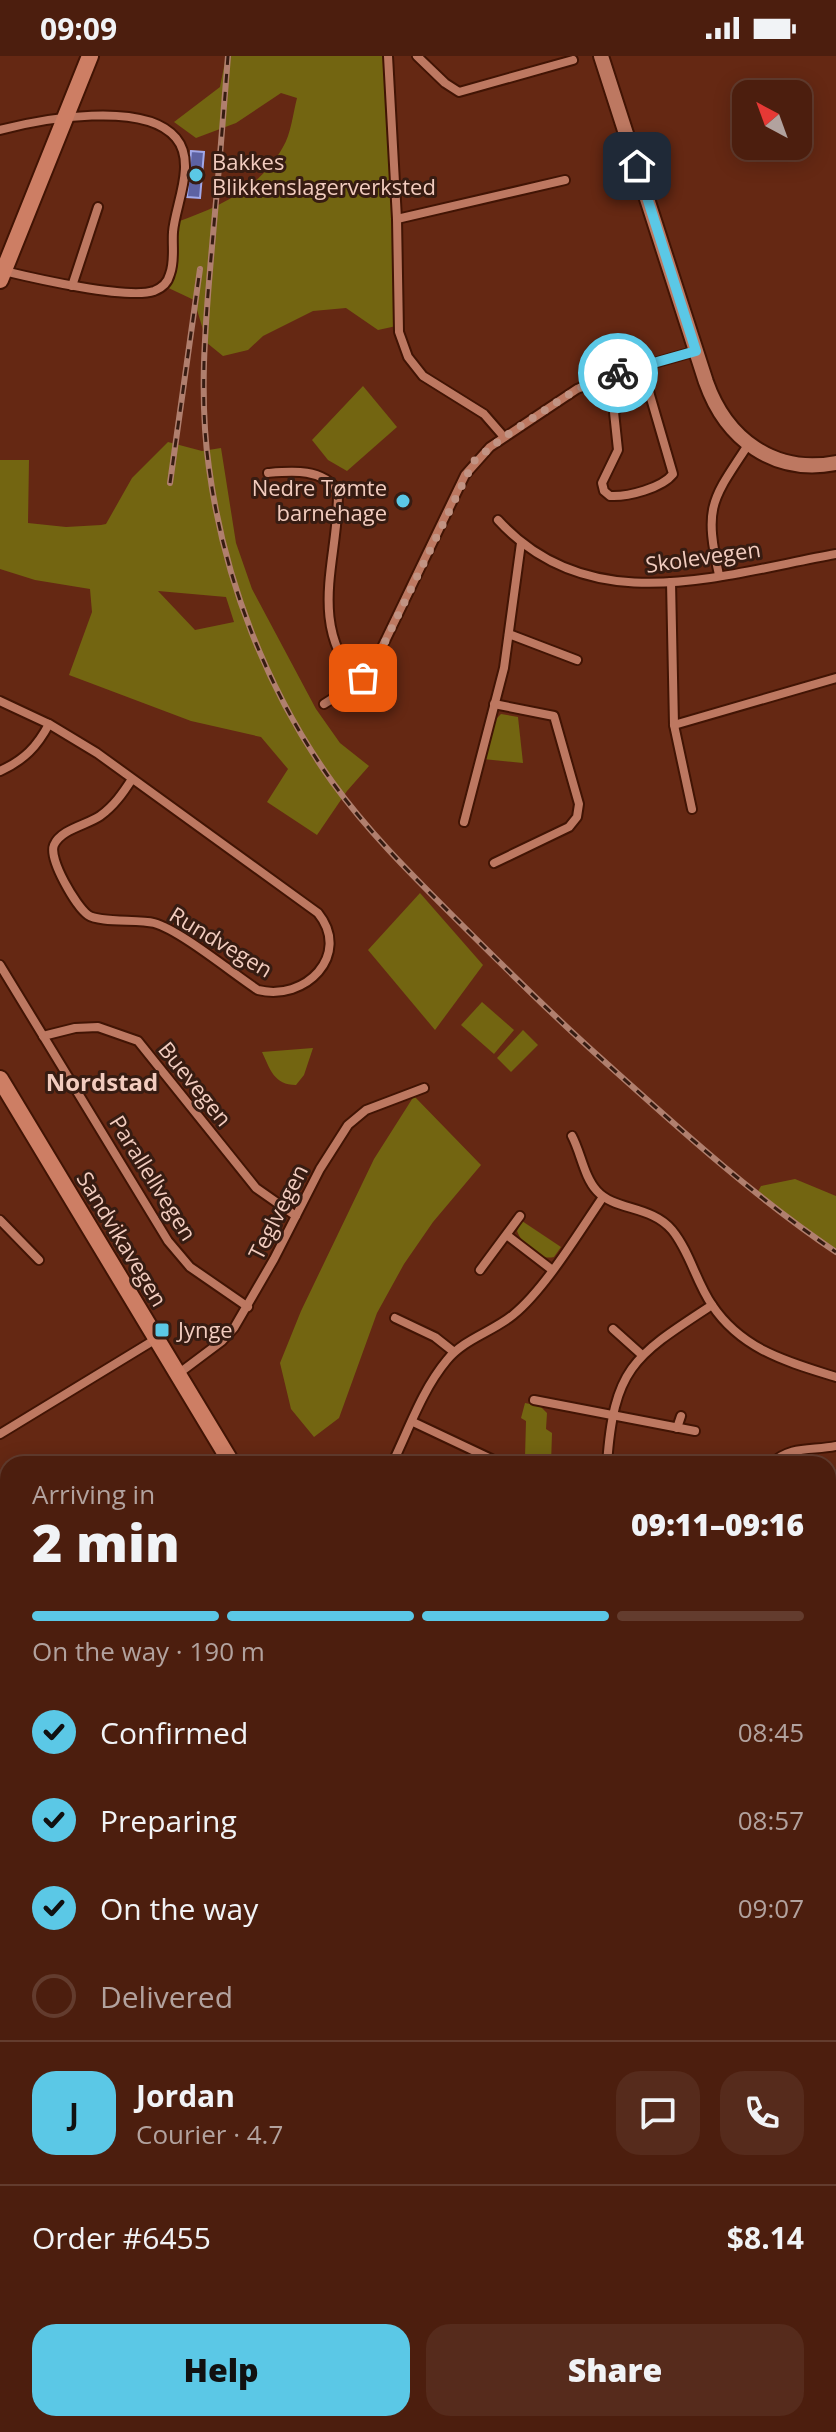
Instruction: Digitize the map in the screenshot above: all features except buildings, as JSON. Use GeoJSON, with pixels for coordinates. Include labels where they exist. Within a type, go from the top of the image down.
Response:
{"type":"FeatureCollection","features":[{"type":"Feature","properties":{"kind":"main road"},"geometry":{"type":"LineString","coordinates":[[2,276],[90,56]]}},
{"type":"Feature","properties":{"kind":"main road","name":"Sandvikavegen"},"geometry":{"type":"LineString","coordinates":[[0,1079],[227,1456]]}},
{"type":"Feature","properties":{"kind":"street"},"geometry":{"type":"LineString","coordinates":[[388,56],[397,219],[398,318],[408,357],[432,384],[476,408],[504,437]]}},
{"type":"Feature","properties":{"kind":"street"},"geometry":{"type":"LineString","coordinates":[[417,56],[459,92],[573,60]]}},
{"type":"Feature","properties":{"kind":"street"},"geometry":{"type":"LineString","coordinates":[[601,56],[718,410],[727,425],[748,445],[788,464],[819,466],[836,463]]}},
{"type":"Feature","properties":{"kind":"street"},"geometry":{"type":"LineString","coordinates":[[0,130],[66,118],[139,118],[159,125],[176,136],[183,158],[183,186],[173,232],[170,277],[157,290],[143,293],[2,276]]}},
{"type":"Feature","properties":{"kind":"street"},"geometry":{"type":"LineString","coordinates":[[397,219],[565,180]]}},
{"type":"Feature","properties":{"kind":"street"},"geometry":{"type":"LineString","coordinates":[[72,286],[98,207]]}},
{"type":"Feature","properties":{"kind":"street"},"geometry":{"type":"LineString","coordinates":[[324,704],[358,682],[377,658],[469,468],[504,437],[577,389],[696,351]]}},
{"type":"Feature","properties":{"kind":"street"},"geometry":{"type":"LineString","coordinates":[[643,366],[673,474],[666,481],[649,488],[610,496],[604,491],[602,483],[618,450],[614,412],[650,395]]}},
{"type":"Feature","properties":{"kind":"street"},"geometry":{"type":"LineString","coordinates":[[719,575],[711,525],[713,504],[723,481],[748,445]]}},
{"type":"Feature","properties":{"kind":"street"},"geometry":{"type":"LineString","coordinates":[[268,473],[309,473],[338,491],[327,605],[341,659],[358,682]]}},
{"type":"Feature","properties":{"kind":"street","name":"Skolevegen"},"geometry":{"type":"LineString","coordinates":[[498,520],[521,543],[554,564],[592,578],[632,584],[719,575],[836,554]]}},
{"type":"Feature","properties":{"kind":"street"},"geometry":{"type":"LineString","coordinates":[[464,822],[509,634],[521,543]]}},
{"type":"Feature","properties":{"kind":"street"},"geometry":{"type":"LineString","coordinates":[[671,582],[674,725],[692,809]]}},
{"type":"Feature","properties":{"kind":"street"},"geometry":{"type":"LineString","coordinates":[[509,634],[577,660]]}},
{"type":"Feature","properties":{"kind":"street"},"geometry":{"type":"LineString","coordinates":[[674,725],[836,678]]}},
{"type":"Feature","properties":{"kind":"street","name":"Rundvegen"},"geometry":{"type":"LineString","coordinates":[[0,701],[49,724],[132,779],[318,913],[327,928],[328,947],[321,969],[314,977],[296,989],[276,993],[258,990],[160,925],[133,919],[92,917],[85,912],[61,875],[52,854],[53,846],[62,836],[110,808],[132,779]]}},
{"type":"Feature","properties":{"kind":"street"},"geometry":{"type":"LineString","coordinates":[[494,704],[554,716],[579,804],[577,817],[569,827],[494,863]]}},
{"type":"Feature","properties":{"kind":"street"},"geometry":{"type":"LineString","coordinates":[[0,771],[25,757],[41,740],[49,724]]}},
{"type":"Feature","properties":{"kind":"street","name":"Parallellvegen"},"geometry":{"type":"LineString","coordinates":[[0,965],[168,1241],[190,1267],[248,1307]]}},
{"type":"Feature","properties":{"kind":"street","name":"Buevegen"},"geometry":{"type":"LineString","coordinates":[[43,1036],[75,1028],[98,1027],[138,1041],[256,1188],[296,1216]]}},
{"type":"Feature","properties":{"kind":"street","name":"Teglvegen"},"geometry":{"type":"LineString","coordinates":[[178,1374],[222,1341],[248,1307],[348,1125],[366,1110],[424,1088]]}},
{"type":"Feature","properties":{"kind":"street"},"geometry":{"type":"LineString","coordinates":[[572,1136],[592,1186],[603,1197],[652,1214],[663,1222],[679,1241],[712,1305],[746,1340],[792,1365],[836,1377]]}},
{"type":"Feature","properties":{"kind":"street"},"geometry":{"type":"LineString","coordinates":[[396,1456],[430,1384],[454,1352],[515,1314],[603,1197]]}},
{"type":"Feature","properties":{"kind":"street"},"geometry":{"type":"LineString","coordinates":[[480,1270],[520,1216]]}},
{"type":"Feature","properties":{"kind":"street"},"geometry":{"type":"LineString","coordinates":[[0,1220],[39,1260]]}},
{"type":"Feature","properties":{"kind":"street"},"geometry":{"type":"LineString","coordinates":[[508,1236],[551,1269]]}},
{"type":"Feature","properties":{"kind":"street"},"geometry":{"type":"LineString","coordinates":[[608,1456],[611,1416],[621,1385],[642,1355],[712,1305]]}},
{"type":"Feature","properties":{"kind":"street"},"geometry":{"type":"LineString","coordinates":[[395,1318],[435,1337],[454,1352]]}},
{"type":"Feature","properties":{"kind":"street"},"geometry":{"type":"LineString","coordinates":[[613,1329],[642,1355]]}},
{"type":"Feature","properties":{"kind":"street"},"geometry":{"type":"LineString","coordinates":[[0,1434],[156,1339]]}},
{"type":"Feature","properties":{"kind":"street"},"geometry":{"type":"LineString","coordinates":[[534,1400],[695,1431]]}},
{"type":"Feature","properties":{"kind":"street"},"geometry":{"type":"LineString","coordinates":[[677,1428],[681,1416]]}},
{"type":"Feature","properties":{"kind":"street"},"geometry":{"type":"LineString","coordinates":[[413,1422],[485,1456]]}},
{"type":"Feature","properties":{"kind":"street"},"geometry":{"type":"LineString","coordinates":[[782,1456],[789,1451],[836,1446]]}},
{"type":"Feature","properties":{"kind":"shaded area"},"geometry":{"type":"Polygon","coordinates":[[[226,56],[384,56],[401,325],[378,330],[346,308],[313,311],[263,336],[248,350],[223,356],[207,343],[194,300],[160,284],[167,273],[177,222],[208,210],[251,185],[274,161],[290,130],[297,98],[281,93],[236,123],[196,138],[174,122],[220,87],[226,56]]]}},
{"type":"Feature","properties":{"kind":"shaded area"},"geometry":{"type":"Polygon","coordinates":[[[363,386],[397,427],[347,471],[328,460],[312,440],[363,386]]]}},
{"type":"Feature","properties":{"kind":"shaded area"},"geometry":{"type":"Polygon","coordinates":[[[168,442],[202,451],[221,448],[236,543],[252,589],[316,709],[340,743],[369,766],[347,791],[317,835],[267,802],[288,769],[261,737],[191,721],[69,675],[92,612],[90,589],[35,580],[0,569],[0,460],[29,460],[28,523],[66,527],[106,524],[132,478],[168,442]],[[158,591],[195,630],[234,622],[226,597],[158,591]]]}},
{"type":"Feature","properties":{"kind":"shaded area"},"geometry":{"type":"Polygon","coordinates":[[[501,714],[518,717],[523,763],[483,759],[493,722],[501,714]]]}},
{"type":"Feature","properties":{"kind":"shaded area"},"geometry":{"type":"Polygon","coordinates":[[[420,893],[483,965],[435,1030],[368,950],[420,893]]]}},
{"type":"Feature","properties":{"kind":"shaded area"},"geometry":{"type":"Polygon","coordinates":[[[482,1002],[514,1030],[494,1054],[461,1025],[482,1002]]]}},
{"type":"Feature","properties":{"kind":"shaded area"},"geometry":{"type":"Polygon","coordinates":[[[523,1030],[538,1045],[511,1072],[497,1058],[523,1030]]]}},
{"type":"Feature","properties":{"kind":"shaded area"},"geometry":{"type":"Polygon","coordinates":[[[313,1048],[304,1075],[296,1085],[278,1079],[262,1052],[313,1048]]]}},
{"type":"Feature","properties":{"kind":"shaded area"},"geometry":{"type":"Polygon","coordinates":[[[414,1096],[481,1165],[433,1222],[404,1264],[377,1313],[339,1418],[314,1437],[291,1409],[280,1363],[301,1311],[374,1159],[414,1096]]]}},
{"type":"Feature","properties":{"kind":"shaded area"},"geometry":{"type":"Polygon","coordinates":[[[795,1179],[836,1196],[836,1253],[756,1195],[761,1186],[795,1179]]]}},
{"type":"Feature","properties":{"kind":"shaded area"},"geometry":{"type":"Polygon","coordinates":[[[522,1221],[561,1247],[554,1257],[537,1254],[527,1246],[517,1231],[522,1221]]]}},
{"type":"Feature","properties":{"kind":"shaded area"},"geometry":{"type":"Polygon","coordinates":[[[525,1403],[540,1406],[547,1413],[546,1429],[552,1433],[551,1456],[525,1456],[526,1421],[521,1418],[525,1403]]]}},
{"type":"Feature","properties":{"kind":"railway"},"geometry":{"type":"LineString","coordinates":[[228,56],[205,337],[206,442],[216,510],[237,593],[288,711],[309,748],[360,817],[403,866],[503,966],[576,1036],[712,1157],[836,1252]]}},
{"type":"Feature","properties":{"kind":"railway"},"geometry":{"type":"LineString","coordinates":[[170,483],[200,269]]}},
{"type":"Feature","properties":{"kind":"way so far"},"geometry":{"type":"LineString","coordinates":[[363,678],[377,658],[474,461],[504,437],[577,389],[618,373]]}},
{"type":"Feature","properties":{"kind":"place","name":"Bakkes Blikkenslagerverksted"},"geometry":{"type":"Point","coordinates":[196,175]}},
{"type":"Feature","properties":{"kind":"place","name":"Nedre Tømte barnehage"},"geometry":{"type":"Point","coordinates":[403,501]}},
{"type":"Feature","properties":{"kind":"place","name":"Jynge"},"geometry":{"type":"Point","coordinates":[162,1330]}},
{"type":"Feature","properties":{"kind":"district","name":"Nordstad"},"geometry":{"type":"Point","coordinates":[102,1083]}},
{"type":"Feature","properties":{"kind":"route"},"geometry":{"type":"LineString","coordinates":[[618,373],[696,351],[637,166]]}}]}
